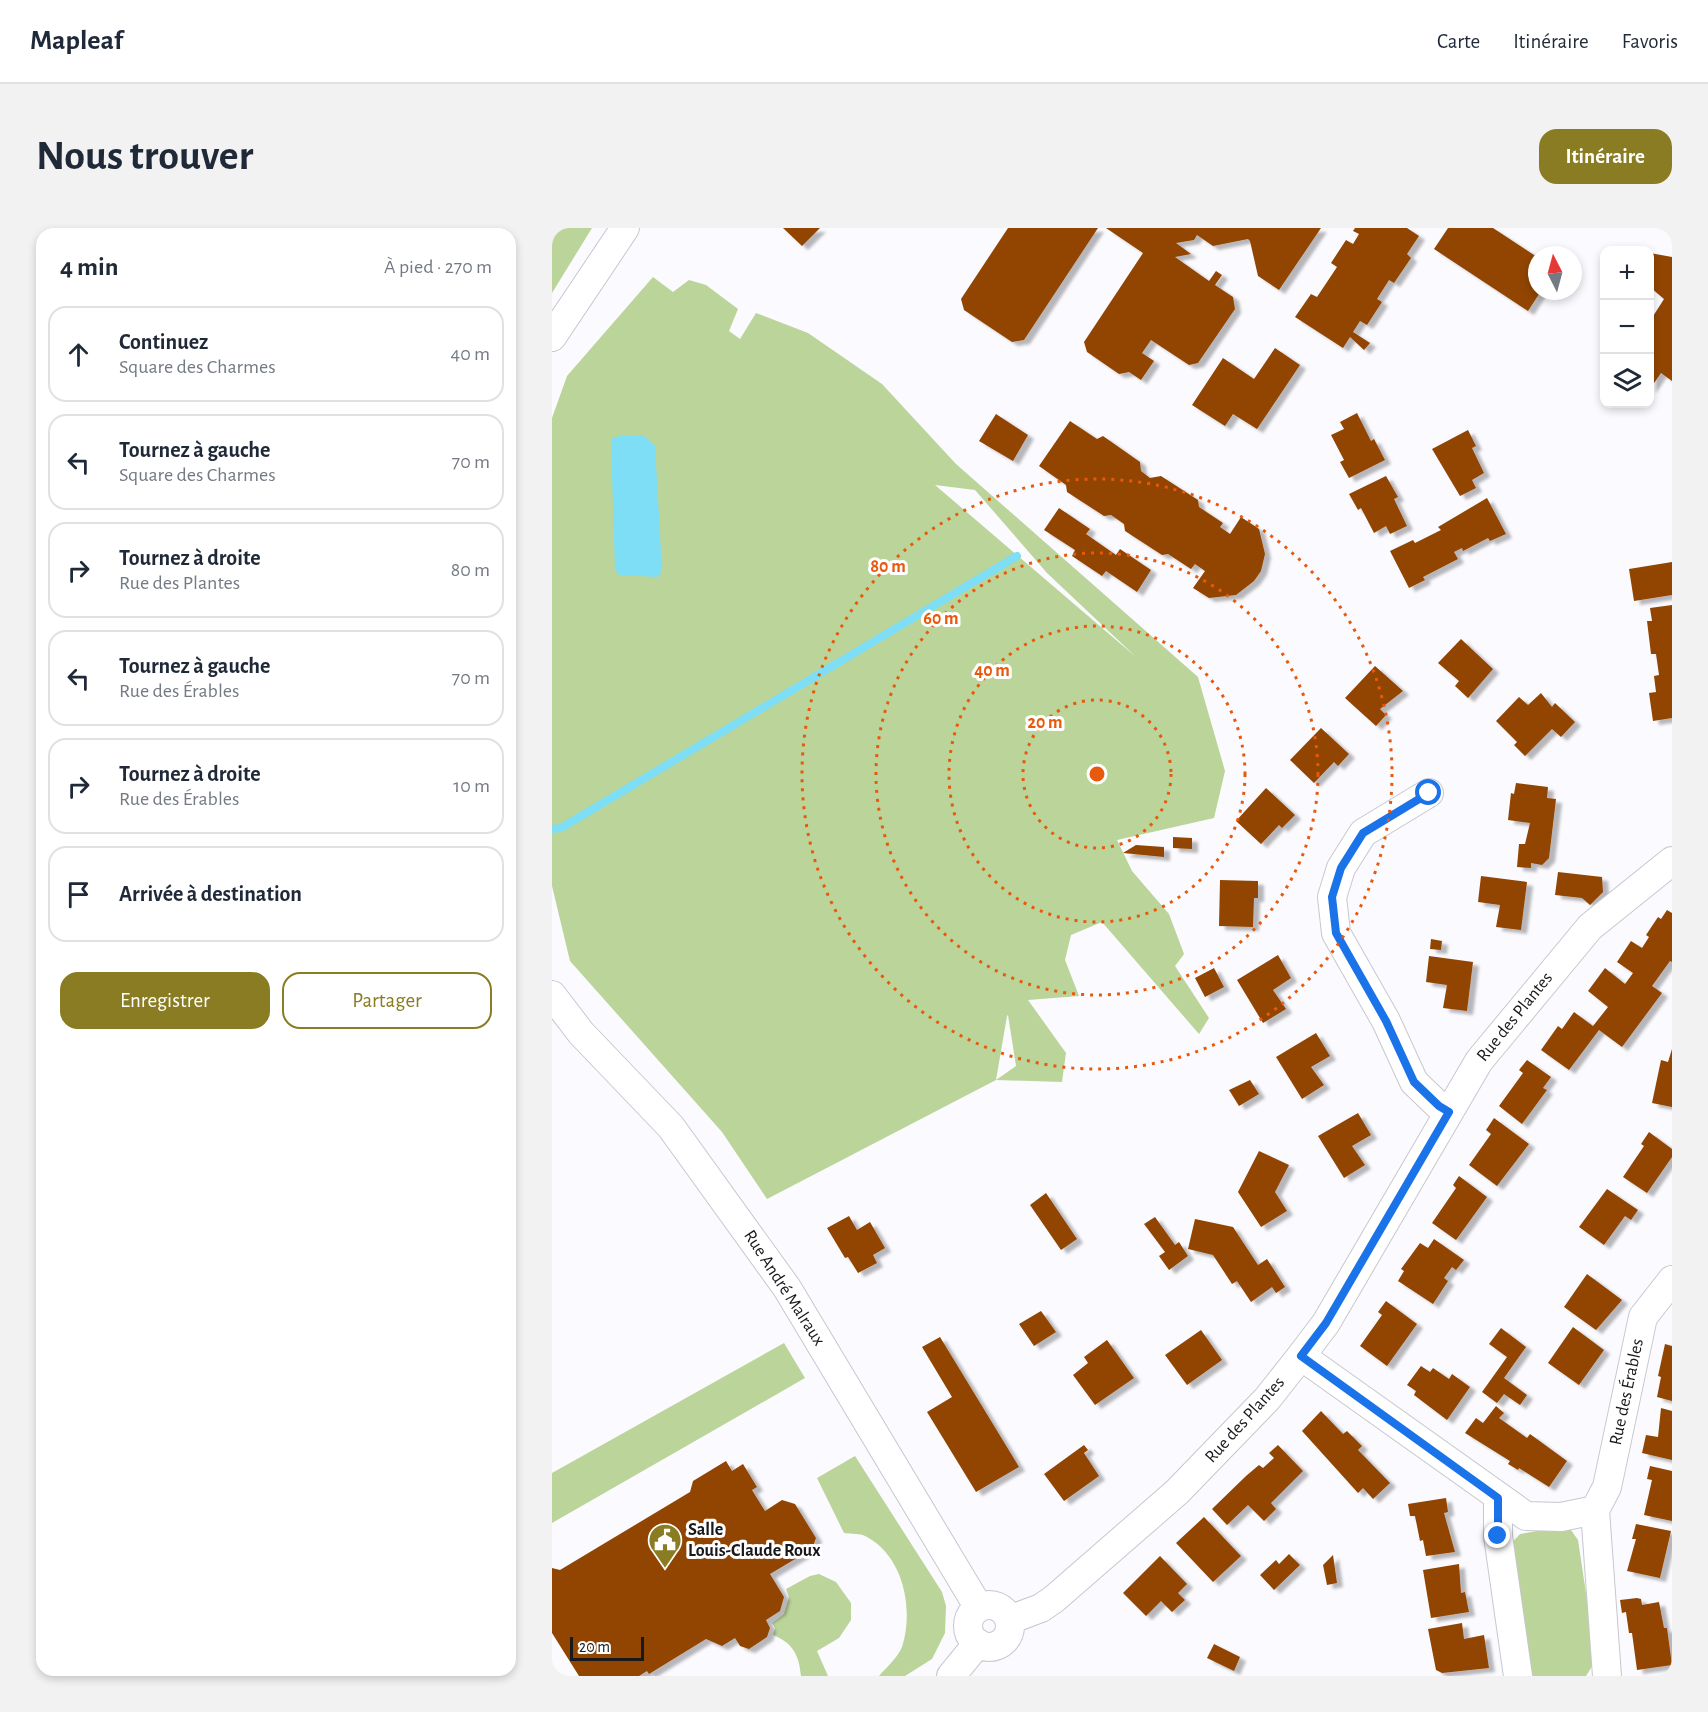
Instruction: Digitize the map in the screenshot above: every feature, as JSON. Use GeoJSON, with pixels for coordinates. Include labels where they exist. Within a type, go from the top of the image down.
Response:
{"type":"FeatureCollection","features":[{"type":"Feature","properties":{"kind":"street"},"geometry":{"type":"LineString","coordinates":[[552,337],[625,228]]}},
{"type":"Feature","properties":{"kind":"street"},"geometry":{"type":"LineString","coordinates":[[1429,793],[1363,833],[1341,868],[1332,897],[1336,933],[1386,1021],[1414,1082],[1439,1106],[1449,1112]]}},
{"type":"Feature","properties":{"kind":"street","name":"Rue des Plantes"},"geometry":{"type":"LineString","coordinates":[[1009,1620],[1041,1608],[1054,1599],[1177,1492],[1267,1399],[1326,1323],[1479,1061],[1498,1035],[1590,927],[1672,861]]}},
{"type":"Feature","properties":{"kind":"street","name":"Rue André Malraux"},"geometry":{"type":"LineString","coordinates":[[552,995],[581,1033],[645,1098],[687,1148],[787,1288],[978,1608]]}},
{"type":"Feature","properties":{"kind":"street","name":"Rue des Érables"},"geometry":{"type":"LineString","coordinates":[[1607,1676],[1595,1510],[1607,1487],[1643,1317],[1672,1280]]}},
{"type":"Feature","properties":{"kind":"street"},"geometry":{"type":"LineString","coordinates":[[1301,1356],[1526,1516],[1561,1517],[1595,1510]]}},
{"type":"Feature","properties":{"kind":"street"},"geometry":{"type":"LineString","coordinates":[[1498,1498],[1498,1536],[1518,1676]]}},
{"type":"Feature","properties":{"kind":"street"},"geometry":{"type":"LineString","coordinates":[[998,1607],[1009,1620],[1007,1637],[994,1646],[978,1643],[969,1632],[970,1619],[978,1608],[998,1607]]}},
{"type":"Feature","properties":{"kind":"street"},"geometry":{"type":"LineString","coordinates":[[951,1676],[978,1643]]}},
{"type":"Feature","properties":{"kind":"green space"},"geometry":{"type":"Polygon","coordinates":[[[559,228],[592,228],[552,293],[552,239],[559,228]]]}},
{"type":"Feature","properties":{"kind":"green space"},"geometry":{"type":"Polygon","coordinates":[[[653,277],[673,292],[689,280],[706,285],[738,309],[729,331],[740,339],[756,313],[808,333],[882,384],[956,464],[1198,677],[1225,771],[1214,818],[1117,840],[1132,871],[1169,914],[1184,954],[1175,966],[1209,1018],[1199,1034],[1102,922],[1071,935],[1065,960],[1079,996],[1028,1000],[1066,1053],[1062,1082],[996,1080],[767,1199],[722,1132],[570,961],[552,886],[552,418],[567,376],[653,277]],[[935,485],[1136,657],[1047,573],[975,490],[935,485]],[[1007,1016],[996,1080],[1016,1066],[1007,1016]]]}},
{"type":"Feature","properties":{"kind":"green space"},"geometry":{"type":"Polygon","coordinates":[[[784,1343],[805,1378],[552,1523],[552,1473],[784,1343]]]}},
{"type":"Feature","properties":{"kind":"green space"},"geometry":{"type":"Polygon","coordinates":[[[855,1456],[942,1592],[946,1606],[945,1633],[932,1659],[905,1676],[879,1676],[900,1651],[905,1632],[906,1601],[897,1571],[890,1557],[880,1546],[859,1534],[844,1533],[817,1478],[855,1456]]]}},
{"type":"Feature","properties":{"kind":"green space"},"geometry":{"type":"Polygon","coordinates":[[[1562,1527],[1571,1530],[1578,1540],[1596,1660],[1586,1676],[1530,1676],[1510,1545],[1520,1534],[1562,1527]]]}},
{"type":"Feature","properties":{"kind":"green space"},"geometry":{"type":"Polygon","coordinates":[[[819,1574],[836,1582],[851,1603],[851,1620],[839,1638],[817,1651],[828,1676],[801,1676],[797,1656],[786,1642],[773,1635],[775,1628],[772,1623],[784,1614],[789,1597],[786,1589],[810,1576],[819,1574]]]}},
{"type":"Feature","properties":{"kind":"water"},"geometry":{"type":"Polygon","coordinates":[[[624,435],[643,435],[655,446],[662,570],[658,577],[619,575],[615,570],[611,443],[612,438],[624,435]]]}},
{"type":"Feature","properties":{"kind":"building"},"geometry":{"type":"Polygon","coordinates":[[[783,228],[820,228],[802,246],[783,228]]]}},
{"type":"Feature","properties":{"kind":"building"},"geometry":{"type":"Polygon","coordinates":[[[1008,228],[1098,228],[1024,340],[1012,342],[964,310],[961,299],[1008,228]]]}},
{"type":"Feature","properties":{"kind":"building"},"geometry":{"type":"Polygon","coordinates":[[[1106,228],[1321,228],[1279,290],[1258,276],[1248,239],[1213,246],[1197,235],[1194,240],[1176,243],[1191,254],[1175,257],[1209,281],[1216,271],[1222,275],[1215,285],[1233,297],[1235,309],[1198,363],[1189,365],[1151,340],[1142,353],[1154,361],[1141,380],[1129,372],[1119,374],[1087,352],[1084,342],[1143,253],[1106,228]]]}},
{"type":"Feature","properties":{"kind":"building"},"geometry":{"type":"Polygon","coordinates":[[[1355,228],[1407,228],[1419,236],[1407,254],[1411,258],[1394,283],[1389,280],[1377,299],[1382,302],[1367,325],[1360,321],[1353,332],[1370,343],[1364,350],[1350,337],[1343,348],[1295,317],[1311,294],[1317,297],[1337,267],[1331,263],[1346,240],[1353,244],[1359,234],[1353,231],[1355,228]]]}},
{"type":"Feature","properties":{"kind":"building"},"geometry":{"type":"Polygon","coordinates":[[[1448,228],[1493,228],[1528,251],[1528,300],[1535,300],[1528,311],[1434,249],[1448,228]]]}},
{"type":"Feature","properties":{"kind":"building"},"geometry":{"type":"Polygon","coordinates":[[[1654,254],[1672,257],[1672,381],[1661,373],[1654,383],[1654,315],[1664,299],[1654,290],[1654,254]]]}},
{"type":"Feature","properties":{"kind":"building"},"geometry":{"type":"Polygon","coordinates":[[[1275,348],[1300,365],[1257,429],[1233,414],[1225,426],[1192,405],[1223,358],[1254,379],[1275,348]]]}},
{"type":"Feature","properties":{"kind":"building"},"geometry":{"type":"Polygon","coordinates":[[[1357,413],[1371,441],[1374,439],[1385,460],[1349,478],[1340,462],[1344,460],[1331,435],[1344,429],[1340,422],[1357,413]]]}},
{"type":"Feature","properties":{"kind":"building"},"geometry":{"type":"Polygon","coordinates":[[[996,414],[1028,435],[1013,461],[979,441],[996,414]]]}},
{"type":"Feature","properties":{"kind":"building"},"geometry":{"type":"Polygon","coordinates":[[[1070,421],[1097,439],[1103,436],[1140,462],[1141,471],[1150,478],[1161,476],[1198,500],[1199,507],[1223,523],[1220,527],[1230,534],[1241,517],[1259,529],[1265,554],[1261,571],[1254,581],[1236,595],[1209,598],[1193,588],[1205,571],[1195,564],[1191,569],[1168,554],[1162,555],[1125,531],[1124,524],[1111,515],[1104,516],[1067,492],[1066,485],[1039,466],[1070,421]]]}},
{"type":"Feature","properties":{"kind":"building"},"geometry":{"type":"Polygon","coordinates":[[[1468,430],[1476,446],[1472,448],[1484,473],[1472,480],[1476,488],[1460,496],[1432,449],[1468,430]]]}},
{"type":"Feature","properties":{"kind":"building"},"geometry":{"type":"Polygon","coordinates":[[[1386,476],[1398,497],[1394,499],[1407,526],[1390,534],[1386,526],[1374,533],[1361,508],[1358,510],[1349,494],[1386,476]]]}},
{"type":"Feature","properties":{"kind":"building"},"geometry":{"type":"Polygon","coordinates":[[[1487,498],[1506,534],[1490,541],[1488,538],[1463,551],[1462,548],[1454,552],[1458,559],[1423,577],[1425,580],[1409,588],[1390,551],[1413,540],[1415,543],[1441,530],[1438,527],[1487,498]]]}},
{"type":"Feature","properties":{"kind":"building"},"geometry":{"type":"Polygon","coordinates":[[[1059,508],[1090,529],[1086,534],[1116,555],[1120,549],[1151,570],[1137,592],[1106,571],[1102,576],[1072,556],[1075,550],[1044,530],[1059,508]]]}},
{"type":"Feature","properties":{"kind":"building"},"geometry":{"type":"Polygon","coordinates":[[[1672,562],[1672,595],[1634,601],[1629,569],[1672,562]]]}},
{"type":"Feature","properties":{"kind":"building"},"geometry":{"type":"Polygon","coordinates":[[[1672,605],[1672,718],[1653,721],[1649,693],[1656,692],[1654,676],[1659,675],[1656,654],[1651,654],[1647,621],[1652,621],[1650,608],[1672,605]]]}},
{"type":"Feature","properties":{"kind":"building"},"geometry":{"type":"Polygon","coordinates":[[[1461,639],[1493,669],[1468,698],[1455,686],[1459,681],[1438,663],[1461,639]]]}},
{"type":"Feature","properties":{"kind":"building"},"geometry":{"type":"Polygon","coordinates":[[[1375,666],[1403,691],[1380,709],[1386,715],[1376,726],[1345,698],[1375,666]]]}},
{"type":"Feature","properties":{"kind":"building"},"geometry":{"type":"Polygon","coordinates":[[[1541,693],[1552,707],[1555,703],[1575,722],[1561,737],[1552,729],[1525,756],[1514,745],[1517,742],[1496,721],[1519,697],[1528,705],[1541,693]]]}},
{"type":"Feature","properties":{"kind":"building"},"geometry":{"type":"Polygon","coordinates":[[[1321,728],[1349,754],[1338,766],[1334,762],[1314,783],[1290,760],[1321,728]]]}},
{"type":"Feature","properties":{"kind":"building"},"geometry":{"type":"Polygon","coordinates":[[[1516,783],[1548,787],[1547,798],[1556,799],[1549,858],[1542,865],[1531,863],[1531,868],[1517,867],[1519,844],[1525,844],[1530,823],[1508,820],[1511,793],[1514,794],[1516,783]]]}},
{"type":"Feature","properties":{"kind":"building"},"geometry":{"type":"Polygon","coordinates":[[[1266,788],[1295,815],[1282,828],[1279,825],[1261,844],[1236,821],[1266,788]]]}},
{"type":"Feature","properties":{"kind":"building"},"geometry":{"type":"Polygon","coordinates":[[[1173,837],[1192,838],[1192,849],[1173,848],[1173,837]]]}},
{"type":"Feature","properties":{"kind":"building"},"geometry":{"type":"Polygon","coordinates":[[[1136,845],[1164,847],[1164,857],[1123,853],[1136,845]]]}},
{"type":"Feature","properties":{"kind":"building"},"geometry":{"type":"Polygon","coordinates":[[[1558,872],[1602,877],[1603,892],[1590,905],[1582,898],[1555,895],[1558,872]]]}},
{"type":"Feature","properties":{"kind":"building"},"geometry":{"type":"Polygon","coordinates":[[[1481,876],[1527,882],[1521,930],[1496,927],[1500,905],[1478,902],[1481,876]]]}},
{"type":"Feature","properties":{"kind":"building"},"geometry":{"type":"Polygon","coordinates":[[[1220,880],[1258,881],[1258,898],[1254,898],[1253,927],[1219,926],[1220,880]]]}},
{"type":"Feature","properties":{"kind":"building"},"geometry":{"type":"Polygon","coordinates":[[[1667,910],[1672,913],[1672,962],[1670,961],[1652,986],[1662,993],[1622,1047],[1599,1030],[1569,1070],[1541,1050],[1558,1026],[1562,1029],[1574,1012],[1593,1026],[1608,1007],[1588,991],[1605,968],[1625,984],[1633,973],[1617,962],[1631,941],[1642,948],[1649,937],[1646,935],[1658,917],[1661,919],[1667,910]]]}},
{"type":"Feature","properties":{"kind":"building"},"geometry":{"type":"Polygon","coordinates":[[[1431,939],[1442,941],[1441,950],[1430,949],[1431,939]]]}},
{"type":"Feature","properties":{"kind":"building"},"geometry":{"type":"Polygon","coordinates":[[[1278,955],[1291,978],[1273,990],[1286,1009],[1263,1023],[1237,980],[1278,955]]]}},
{"type":"Feature","properties":{"kind":"building"},"geometry":{"type":"Polygon","coordinates":[[[1429,956],[1473,962],[1467,1011],[1443,1008],[1447,985],[1426,982],[1429,956]]]}},
{"type":"Feature","properties":{"kind":"building"},"geometry":{"type":"Polygon","coordinates":[[[1214,968],[1224,987],[1205,997],[1195,978],[1214,968]]]}},
{"type":"Feature","properties":{"kind":"building"},"geometry":{"type":"Polygon","coordinates":[[[1316,1033],[1330,1056],[1311,1067],[1324,1085],[1302,1099],[1276,1057],[1316,1033]]]}},
{"type":"Feature","properties":{"kind":"building"},"geometry":{"type":"Polygon","coordinates":[[[1672,1049],[1672,1107],[1652,1103],[1661,1060],[1668,1062],[1672,1049]]]}},
{"type":"Feature","properties":{"kind":"building"},"geometry":{"type":"Polygon","coordinates":[[[1527,1060],[1551,1077],[1543,1088],[1547,1090],[1522,1124],[1499,1106],[1523,1073],[1519,1070],[1527,1060]]]}},
{"type":"Feature","properties":{"kind":"building"},"geometry":{"type":"Polygon","coordinates":[[[1250,1080],[1259,1094],[1239,1106],[1229,1090],[1250,1080]]]}},
{"type":"Feature","properties":{"kind":"building"},"geometry":{"type":"Polygon","coordinates":[[[1358,1113],[1371,1135],[1352,1146],[1365,1165],[1344,1178],[1318,1136],[1358,1113]]]}},
{"type":"Feature","properties":{"kind":"building"},"geometry":{"type":"Polygon","coordinates":[[[1494,1118],[1529,1144],[1497,1186],[1469,1165],[1491,1134],[1486,1130],[1494,1118]]]}},
{"type":"Feature","properties":{"kind":"building"},"geometry":{"type":"Polygon","coordinates":[[[1649,1132],[1672,1149],[1672,1157],[1647,1193],[1623,1177],[1644,1146],[1641,1144],[1649,1132]]]}},
{"type":"Feature","properties":{"kind":"building"},"geometry":{"type":"Polygon","coordinates":[[[1259,1151],[1289,1165],[1275,1192],[1287,1211],[1261,1227],[1238,1192],[1259,1151]]]}},
{"type":"Feature","properties":{"kind":"building"},"geometry":{"type":"Polygon","coordinates":[[[1459,1176],[1487,1197],[1456,1240],[1432,1223],[1456,1188],[1453,1185],[1459,1176]]]}},
{"type":"Feature","properties":{"kind":"building"},"geometry":{"type":"Polygon","coordinates":[[[1607,1189],[1638,1210],[1631,1220],[1625,1216],[1604,1245],[1579,1227],[1607,1189]]]}},
{"type":"Feature","properties":{"kind":"building"},"geometry":{"type":"Polygon","coordinates":[[[1046,1193],[1077,1239],[1061,1250],[1030,1205],[1046,1193]]]}},
{"type":"Feature","properties":{"kind":"building"},"geometry":{"type":"Polygon","coordinates":[[[849,1216],[857,1230],[870,1222],[885,1248],[873,1255],[877,1263],[858,1273],[848,1257],[845,1258],[827,1228],[849,1216]]]}},
{"type":"Feature","properties":{"kind":"building"},"geometry":{"type":"Polygon","coordinates":[[[1155,1217],[1175,1245],[1179,1242],[1188,1256],[1169,1270],[1159,1256],[1165,1252],[1144,1224],[1155,1217]]]}},
{"type":"Feature","properties":{"kind":"building"},"geometry":{"type":"Polygon","coordinates":[[[1195,1219],[1233,1227],[1258,1265],[1267,1259],[1285,1287],[1276,1293],[1272,1287],[1251,1302],[1237,1281],[1232,1284],[1213,1255],[1188,1249],[1195,1219]]]}},
{"type":"Feature","properties":{"kind":"building"},"geometry":{"type":"Polygon","coordinates":[[[1434,1239],[1464,1260],[1456,1270],[1452,1267],[1444,1278],[1448,1281],[1433,1304],[1398,1281],[1404,1271],[1401,1269],[1420,1243],[1428,1248],[1434,1239]]]}},
{"type":"Feature","properties":{"kind":"building"},"geometry":{"type":"Polygon","coordinates":[[[1587,1274],[1622,1300],[1596,1330],[1564,1307],[1587,1274]]]}},
{"type":"Feature","properties":{"kind":"building"},"geometry":{"type":"Polygon","coordinates":[[[1386,1301],[1417,1324],[1387,1366],[1360,1346],[1382,1315],[1378,1312],[1386,1301]]]}},
{"type":"Feature","properties":{"kind":"building"},"geometry":{"type":"Polygon","coordinates":[[[1041,1311],[1056,1332],[1034,1346],[1019,1324],[1041,1311]]]}},
{"type":"Feature","properties":{"kind":"building"},"geometry":{"type":"Polygon","coordinates":[[[1573,1327],[1604,1350],[1579,1385],[1548,1363],[1573,1327]]]}},
{"type":"Feature","properties":{"kind":"building"},"geometry":{"type":"Polygon","coordinates":[[[1501,1328],[1526,1347],[1504,1378],[1527,1395],[1520,1405],[1504,1394],[1497,1403],[1482,1392],[1507,1357],[1489,1344],[1501,1328]]]}},
{"type":"Feature","properties":{"kind":"building"},"geometry":{"type":"Polygon","coordinates":[[[1201,1330],[1222,1360],[1187,1385],[1165,1355],[1201,1330]]]}},
{"type":"Feature","properties":{"kind":"building"},"geometry":{"type":"Polygon","coordinates":[[[940,1337],[1019,1467],[976,1492],[927,1412],[952,1397],[922,1347],[940,1337]]]}},
{"type":"Feature","properties":{"kind":"building"},"geometry":{"type":"Polygon","coordinates":[[[1107,1340],[1134,1378],[1095,1405],[1073,1375],[1088,1363],[1084,1357],[1107,1340]]]}},
{"type":"Feature","properties":{"kind":"building"},"geometry":{"type":"Polygon","coordinates":[[[1665,1344],[1672,1346],[1672,1401],[1657,1397],[1661,1377],[1658,1376],[1665,1344]]]}},
{"type":"Feature","properties":{"kind":"building"},"geometry":{"type":"Polygon","coordinates":[[[1421,1366],[1430,1372],[1433,1368],[1449,1379],[1452,1374],[1470,1387],[1447,1420],[1414,1395],[1416,1391],[1407,1385],[1421,1366]]]}},
{"type":"Feature","properties":{"kind":"building"},"geometry":{"type":"Polygon","coordinates":[[[1496,1406],[1504,1413],[1499,1418],[1527,1438],[1530,1434],[1567,1461],[1549,1487],[1519,1468],[1518,1470],[1508,1464],[1510,1461],[1465,1433],[1476,1418],[1483,1423],[1496,1406]]]}},
{"type":"Feature","properties":{"kind":"building"},"geometry":{"type":"Polygon","coordinates":[[[1661,1408],[1672,1411],[1672,1460],[1642,1453],[1646,1435],[1658,1437],[1661,1408]]]}},
{"type":"Feature","properties":{"kind":"building"},"geometry":{"type":"Polygon","coordinates":[[[1321,1411],[1343,1434],[1347,1431],[1362,1446],[1358,1450],[1390,1483],[1373,1499],[1363,1488],[1358,1493],[1302,1431],[1321,1411]]]}},
{"type":"Feature","properties":{"kind":"building"},"geometry":{"type":"Polygon","coordinates":[[[1084,1445],[1088,1450],[1084,1453],[1099,1476],[1064,1501],[1044,1474],[1084,1445]]]}},
{"type":"Feature","properties":{"kind":"building"},"geometry":{"type":"Polygon","coordinates":[[[1278,1445],[1303,1471],[1271,1503],[1276,1509],[1264,1521],[1248,1505],[1227,1525],[1212,1509],[1259,1465],[1263,1468],[1274,1458],[1269,1453],[1278,1445]]]}},
{"type":"Feature","properties":{"kind":"building","name":"Salle Louis-Claude Roux"},"geometry":{"type":"Polygon","coordinates":[[[726,1461],[732,1471],[743,1464],[757,1487],[752,1490],[765,1511],[782,1500],[795,1504],[816,1538],[812,1549],[770,1574],[784,1597],[780,1611],[766,1620],[770,1628],[767,1637],[749,1649],[740,1646],[735,1638],[722,1646],[706,1639],[649,1674],[647,1671],[639,1676],[579,1676],[552,1633],[552,1568],[560,1570],[690,1492],[693,1481],[726,1461]]]}},
{"type":"Feature","properties":{"kind":"building"},"geometry":{"type":"Polygon","coordinates":[[[1650,1466],[1672,1471],[1672,1521],[1644,1515],[1652,1480],[1647,1479],[1650,1466]]]}},
{"type":"Feature","properties":{"kind":"building"},"geometry":{"type":"Polygon","coordinates":[[[1446,1498],[1448,1512],[1444,1513],[1455,1552],[1426,1556],[1423,1540],[1420,1541],[1415,1516],[1410,1516],[1408,1504],[1446,1498]]]}},
{"type":"Feature","properties":{"kind":"building"},"geometry":{"type":"Polygon","coordinates":[[[1204,1517],[1241,1556],[1213,1582],[1176,1543],[1204,1517]]]}},
{"type":"Feature","properties":{"kind":"building"},"geometry":{"type":"Polygon","coordinates":[[[1636,1524],[1671,1531],[1660,1578],[1627,1571],[1636,1539],[1632,1539],[1636,1524]]]}},
{"type":"Feature","properties":{"kind":"building"},"geometry":{"type":"Polygon","coordinates":[[[1289,1554],[1300,1565],[1274,1590],[1260,1575],[1276,1560],[1279,1564],[1289,1554]]]}},
{"type":"Feature","properties":{"kind":"building"},"geometry":{"type":"Polygon","coordinates":[[[1333,1555],[1337,1583],[1327,1585],[1323,1565],[1333,1555]]]}},
{"type":"Feature","properties":{"kind":"building"},"geometry":{"type":"Polygon","coordinates":[[[1160,1556],[1187,1584],[1178,1593],[1185,1600],[1172,1612],[1161,1601],[1146,1616],[1123,1593],[1160,1556]]]}},
{"type":"Feature","properties":{"kind":"building"},"geometry":{"type":"Polygon","coordinates":[[[1459,1564],[1461,1593],[1465,1592],[1469,1612],[1431,1618],[1423,1570],[1459,1564]]]}},
{"type":"Feature","properties":{"kind":"building"},"geometry":{"type":"Polygon","coordinates":[[[1641,1599],[1642,1605],[1659,1602],[1664,1628],[1667,1628],[1672,1665],[1637,1670],[1632,1633],[1629,1633],[1626,1612],[1622,1613],[1620,1600],[1641,1599]]]}},
{"type":"Feature","properties":{"kind":"building"},"geometry":{"type":"Polygon","coordinates":[[[1462,1623],[1464,1639],[1484,1635],[1489,1668],[1442,1673],[1436,1670],[1428,1629],[1462,1623]]]}},
{"type":"Feature","properties":{"kind":"building"},"geometry":{"type":"Polygon","coordinates":[[[1214,1644],[1240,1657],[1234,1671],[1207,1658],[1214,1644]]]}},
{"type":"Feature","properties":{"kind":"waterway"},"geometry":{"type":"LineString","coordinates":[[552,829],[561,828],[1017,556]]}},
{"type":"Feature","properties":{"kind":"place","name":"Salle Louis-Claude Roux"},"geometry":{"type":"Point","coordinates":[665,1569]}},
{"type":"Feature","properties":{"kind":"route"},"geometry":{"type":"LineString","coordinates":[[1429,793],[1363,833],[1341,868],[1332,897],[1336,933],[1386,1021],[1414,1082],[1439,1106],[1449,1112],[1326,1323],[1301,1356],[1498,1498],[1498,1536]]}}]}
